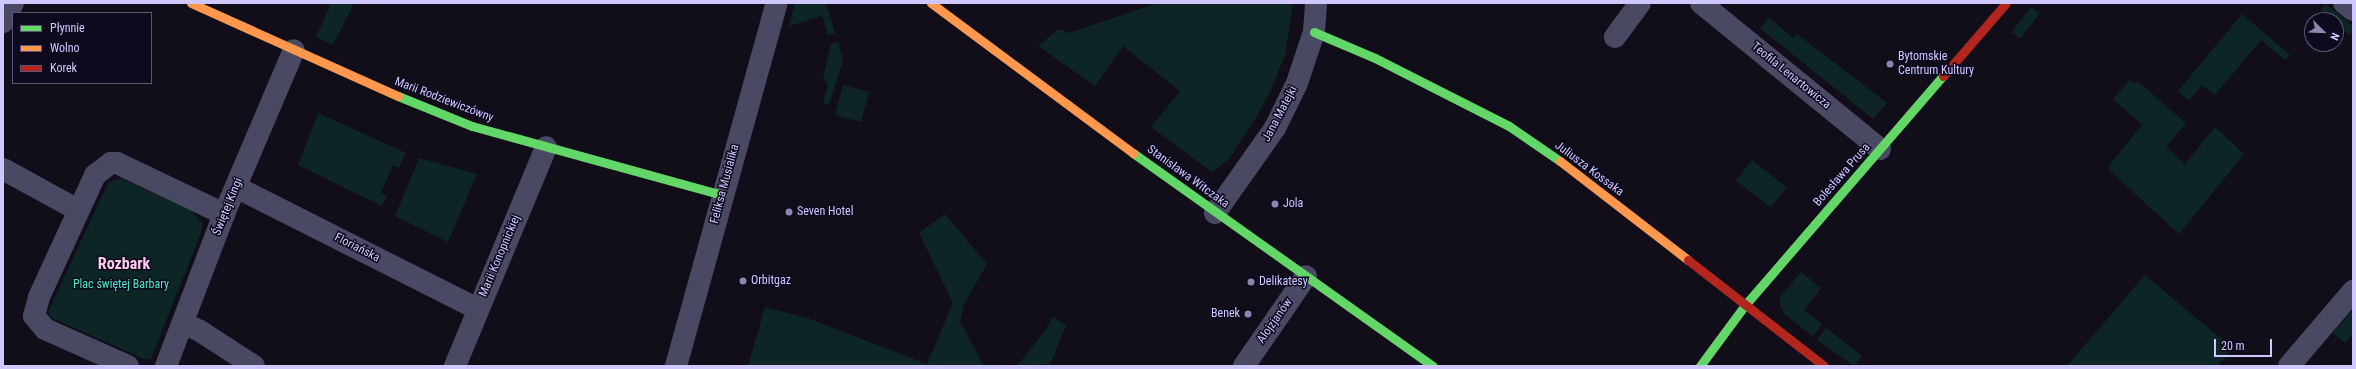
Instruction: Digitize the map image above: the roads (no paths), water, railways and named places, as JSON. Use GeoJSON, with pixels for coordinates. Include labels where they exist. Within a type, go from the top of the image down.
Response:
{"type":"FeatureCollection","features":[{"type":"Feature","properties":{"kind":"street"},"geometry":{"type":"LineString","coordinates":[[3,22],[13,3]]}},
{"type":"Feature","properties":{"kind":"street","name":"Marii Rodziewiczówny"},"geometry":{"type":"LineString","coordinates":[[191,3],[294,50],[472,126],[722,195]]}},
{"type":"Feature","properties":{"kind":"street","name":"Feliksa Musialika"},"geometry":{"type":"LineString","coordinates":[[676,366],[722,195],[777,3]]}},
{"type":"Feature","properties":{"kind":"street","name":"Stanisława Witczaka"},"geometry":{"type":"LineString","coordinates":[[931,3],[1215,213],[1433,366]]}},
{"type":"Feature","properties":{"kind":"street","name":"Jana Matejki"},"geometry":{"type":"LineString","coordinates":[[1215,213],[1275,128],[1297,83],[1314,32],[1316,3]]}},
{"type":"Feature","properties":{"kind":"street"},"geometry":{"type":"LineString","coordinates":[[1615,37],[1640,3]]}},
{"type":"Feature","properties":{"kind":"street","name":"Teofila Lenartowicza"},"geometry":{"type":"LineString","coordinates":[[1701,3],[1880,149]]}},
{"type":"Feature","properties":{"kind":"street","name":"Bolesława Prusa"},"geometry":{"type":"LineString","coordinates":[[1700,366],[1745,305],[2006,3]]}},
{"type":"Feature","properties":{"kind":"street"},"geometry":{"type":"LineString","coordinates":[[2344,3],[2353,10]]}},
{"type":"Feature","properties":{"kind":"street","name":"Juliusza Kossaka"},"geometry":{"type":"LineString","coordinates":[[1314,32],[1381,61],[1509,126],[1558,160],[1824,366]]}},
{"type":"Feature","properties":{"kind":"street","name":"Świętej Kingi"},"geometry":{"type":"LineString","coordinates":[[166,366],[224,214],[294,50]]}},
{"type":"Feature","properties":{"kind":"street","name":"Marii Konopnickiej"},"geometry":{"type":"LineString","coordinates":[[455,366],[546,147]]}},
{"type":"Feature","properties":{"kind":"street"},"geometry":{"type":"LineString","coordinates":[[128,366],[45,329],[34,316],[35,306],[95,175],[111,163],[117,163],[224,214]]}},
{"type":"Feature","properties":{"kind":"street"},"geometry":{"type":"LineString","coordinates":[[3,169],[78,210]]}},
{"type":"Feature","properties":{"kind":"street","name":"Floriańska"},"geometry":{"type":"LineString","coordinates":[[236,187],[478,309]]}},
{"type":"Feature","properties":{"kind":"street","name":"Alojzjanów"},"geometry":{"type":"LineString","coordinates":[[1244,366],[1306,276]]}},
{"type":"Feature","properties":{"kind":"street"},"geometry":{"type":"LineString","coordinates":[[2289,366],[2353,292]]}},
{"type":"Feature","properties":{"kind":"street"},"geometry":{"type":"LineString","coordinates":[[182,323],[200,331],[254,366]]}},
{"type":"Feature","properties":{"kind":"place","name":"Bytomskie Centrum Kultury"},"geometry":{"type":"Point","coordinates":[1890,64]}},
{"type":"Feature","properties":{"kind":"place","name":"Jola"},"geometry":{"type":"Point","coordinates":[1275,204]}},
{"type":"Feature","properties":{"kind":"place","name":"Seven Hotel"},"geometry":{"type":"Point","coordinates":[789,212]}},
{"type":"Feature","properties":{"kind":"place","name":"Orbitgaz"},"geometry":{"type":"Point","coordinates":[743,281]}},
{"type":"Feature","properties":{"kind":"place","name":"Delikatesy"},"geometry":{"type":"Point","coordinates":[1251,282]}},
{"type":"Feature","properties":{"kind":"place","name":"Benek"},"geometry":{"type":"Point","coordinates":[1248,314]}},
{"type":"Feature","properties":{"kind":"district","name":"Rozbark"},"geometry":{"type":"Point","coordinates":[124,264]}},
{"type":"Feature","properties":{"kind":"park label","name":"Plac świętej Barbary"},"geometry":{"type":"Point","coordinates":[121,285]}}]}
